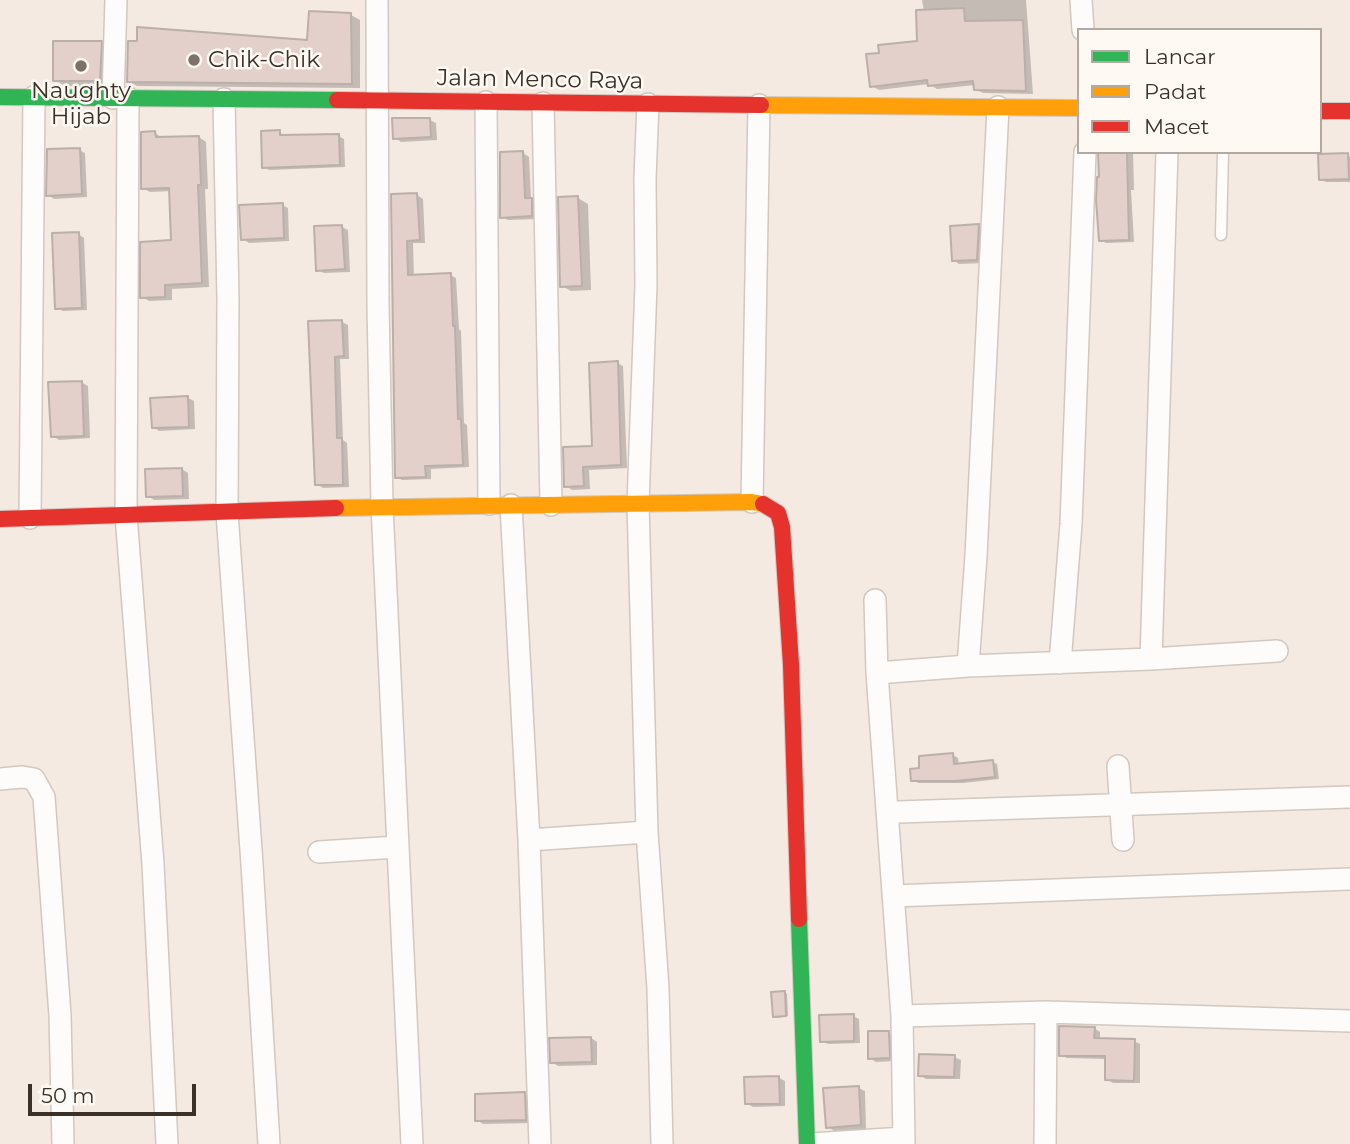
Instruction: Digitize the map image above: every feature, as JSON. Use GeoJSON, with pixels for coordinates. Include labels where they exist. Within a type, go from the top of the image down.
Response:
{"type":"FeatureCollection","features":[{"type":"Feature","properties":{"kind":"street"},"geometry":{"type":"LineString","coordinates":[[116,0],[126,515],[153,863],[167,1144]]}},
{"type":"Feature","properties":{"kind":"street"},"geometry":{"type":"LineString","coordinates":[[377,0],[382,506],[412,1144]]}},
{"type":"Feature","properties":{"kind":"street"},"geometry":{"type":"LineString","coordinates":[[1081,0],[1083,28]]}},
{"type":"Feature","properties":{"kind":"street","name":"Jalan Menco Raya"},"geometry":{"type":"LineString","coordinates":[[0,97],[1077,107]]}},
{"type":"Feature","properties":{"kind":"street"},"geometry":{"type":"LineString","coordinates":[[30,518],[34,97]]}},
{"type":"Feature","properties":{"kind":"street"},"geometry":{"type":"LineString","coordinates":[[224,99],[228,299],[227,513],[269,1144]]}},
{"type":"Feature","properties":{"kind":"street"},"geometry":{"type":"LineString","coordinates":[[486,102],[489,505]]}},
{"type":"Feature","properties":{"kind":"street"},"geometry":{"type":"LineString","coordinates":[[543,103],[551,505]]}},
{"type":"Feature","properties":{"kind":"street"},"geometry":{"type":"LineString","coordinates":[[648,104],[645,178],[646,285],[638,504],[647,832],[658,988],[662,1144]]}},
{"type":"Feature","properties":{"kind":"street"},"geometry":{"type":"LineString","coordinates":[[752,502],[759,105]]}},
{"type":"Feature","properties":{"kind":"street"},"geometry":{"type":"LineString","coordinates":[[968,666],[998,107]]}},
{"type":"Feature","properties":{"kind":"street"},"geometry":{"type":"LineString","coordinates":[[1322,111],[1350,111]]}},
{"type":"Feature","properties":{"kind":"street"},"geometry":{"type":"LineString","coordinates":[[1060,663],[1071,524],[1085,154]]}},
{"type":"Feature","properties":{"kind":"street"},"geometry":{"type":"LineString","coordinates":[[1151,659],[1167,154]]}},
{"type":"Feature","properties":{"kind":"street"},"geometry":{"type":"LineString","coordinates":[[0,519],[382,506],[752,502],[767,505],[778,513],[782,527],[791,665],[817,1144],[904,1141],[902,1016],[877,673],[875,600]]}},
{"type":"Feature","properties":{"kind":"street"},"geometry":{"type":"LineString","coordinates":[[511,505],[540,1144]]}},
{"type":"Feature","properties":{"kind":"street"},"geometry":{"type":"LineString","coordinates":[[877,673],[1277,651]]}},
{"type":"Feature","properties":{"kind":"street"},"geometry":{"type":"LineString","coordinates":[[1118,766],[1123,840]]}},
{"type":"Feature","properties":{"kind":"street"},"geometry":{"type":"LineString","coordinates":[[0,779],[34,779],[44,797],[60,1015],[63,1144]]}},
{"type":"Feature","properties":{"kind":"street"},"geometry":{"type":"LineString","coordinates":[[898,812],[1350,797]]}},
{"type":"Feature","properties":{"kind":"street"},"geometry":{"type":"LineString","coordinates":[[528,840],[647,832]]}},
{"type":"Feature","properties":{"kind":"street"},"geometry":{"type":"LineString","coordinates":[[319,852],[397,847]]}},
{"type":"Feature","properties":{"kind":"street"},"geometry":{"type":"LineString","coordinates":[[893,896],[1350,879]]}},
{"type":"Feature","properties":{"kind":"street"},"geometry":{"type":"LineString","coordinates":[[902,1016],[1046,1012],[1350,1021]]}},
{"type":"Feature","properties":{"kind":"street"},"geometry":{"type":"LineString","coordinates":[[1045,1144],[1046,1012]]}},
{"type":"Feature","properties":{"kind":"lane"},"geometry":{"type":"LineString","coordinates":[[1221,235],[1223,154]]}},
{"type":"Feature","properties":{"kind":"building"},"geometry":{"type":"Polygon","coordinates":[[[964,8],[965,21],[1023,20],[1026,91],[974,90],[973,81],[928,86],[927,80],[870,87],[866,54],[879,53],[878,45],[917,41],[916,10],[964,8]]]}},
{"type":"Feature","properties":{"kind":"building"},"geometry":{"type":"Polygon","coordinates":[[[309,11],[351,13],[352,84],[127,82],[128,41],[137,41],[137,27],[307,40],[309,11]]]}},
{"type":"Feature","properties":{"kind":"building","name":"Naughty Hijab"},"geometry":{"type":"Polygon","coordinates":[[[53,41],[102,41],[100,81],[53,81],[53,41]]]}},
{"type":"Feature","properties":{"kind":"building"},"geometry":{"type":"Polygon","coordinates":[[[392,118],[430,118],[431,137],[393,139],[392,118]]]}},
{"type":"Feature","properties":{"kind":"building"},"geometry":{"type":"Polygon","coordinates":[[[280,130],[280,135],[339,134],[340,165],[262,168],[261,131],[280,130]]]}},
{"type":"Feature","properties":{"kind":"building"},"geometry":{"type":"Polygon","coordinates":[[[155,131],[156,137],[199,136],[202,283],[165,285],[165,297],[140,298],[140,242],[171,240],[169,188],[141,189],[141,132],[155,131]]]}},
{"type":"Feature","properties":{"kind":"building"},"geometry":{"type":"Polygon","coordinates":[[[80,148],[82,194],[46,196],[47,149],[80,148]]]}},
{"type":"Feature","properties":{"kind":"building"},"geometry":{"type":"Polygon","coordinates":[[[523,151],[525,198],[532,198],[532,216],[500,218],[500,152],[523,151]]]}},
{"type":"Feature","properties":{"kind":"building"},"geometry":{"type":"Polygon","coordinates":[[[1348,153],[1349,179],[1319,180],[1318,154],[1348,153]]]}},
{"type":"Feature","properties":{"kind":"building"},"geometry":{"type":"Polygon","coordinates":[[[1098,154],[1127,154],[1129,240],[1099,241],[1096,200],[1098,154]]]}},
{"type":"Feature","properties":{"kind":"building"},"geometry":{"type":"Polygon","coordinates":[[[417,193],[420,240],[407,241],[408,275],[451,273],[458,419],[461,419],[463,465],[425,466],[426,477],[395,478],[391,194],[417,193]]]}},
{"type":"Feature","properties":{"kind":"building"},"geometry":{"type":"Polygon","coordinates":[[[578,196],[582,286],[560,287],[558,197],[578,196]]]}},
{"type":"Feature","properties":{"kind":"building"},"geometry":{"type":"Polygon","coordinates":[[[283,203],[284,238],[241,240],[239,205],[283,203]]]}},
{"type":"Feature","properties":{"kind":"building"},"geometry":{"type":"Polygon","coordinates":[[[979,224],[977,260],[952,261],[950,226],[979,224]]]}},
{"type":"Feature","properties":{"kind":"building"},"geometry":{"type":"Polygon","coordinates":[[[342,225],[345,269],[316,271],[314,226],[342,225]]]}},
{"type":"Feature","properties":{"kind":"building"},"geometry":{"type":"Polygon","coordinates":[[[79,232],[82,308],[55,309],[52,233],[79,232]]]}},
{"type":"Feature","properties":{"kind":"building"},"geometry":{"type":"Polygon","coordinates":[[[342,320],[344,356],[335,357],[337,438],[342,438],[343,485],[315,485],[308,321],[342,320]]]}},
{"type":"Feature","properties":{"kind":"building"},"geometry":{"type":"Polygon","coordinates":[[[618,361],[621,465],[583,467],[584,486],[564,487],[563,447],[592,446],[589,363],[618,361]]]}},
{"type":"Feature","properties":{"kind":"building"},"geometry":{"type":"Polygon","coordinates":[[[82,381],[84,436],[51,437],[48,382],[82,381]]]}},
{"type":"Feature","properties":{"kind":"building"},"geometry":{"type":"Polygon","coordinates":[[[188,396],[189,427],[152,428],[150,398],[188,396]]]}},
{"type":"Feature","properties":{"kind":"building"},"geometry":{"type":"Polygon","coordinates":[[[182,468],[183,496],[146,497],[145,469],[182,468]]]}},
{"type":"Feature","properties":{"kind":"building"},"geometry":{"type":"Polygon","coordinates":[[[953,753],[954,764],[993,760],[995,777],[956,781],[911,781],[910,769],[919,768],[919,756],[953,753]]]}},
{"type":"Feature","properties":{"kind":"building"},"geometry":{"type":"Polygon","coordinates":[[[785,991],[786,1016],[773,1017],[771,992],[785,991]]]}},
{"type":"Feature","properties":{"kind":"building"},"geometry":{"type":"Polygon","coordinates":[[[854,1014],[854,1041],[820,1042],[819,1015],[854,1014]]]}},
{"type":"Feature","properties":{"kind":"building"},"geometry":{"type":"Polygon","coordinates":[[[1059,1026],[1095,1027],[1094,1038],[1135,1039],[1134,1081],[1105,1080],[1105,1056],[1059,1056],[1059,1026]]]}},
{"type":"Feature","properties":{"kind":"building"},"geometry":{"type":"Polygon","coordinates":[[[868,1031],[889,1031],[890,1058],[868,1059],[868,1031]]]}},
{"type":"Feature","properties":{"kind":"building"},"geometry":{"type":"Polygon","coordinates":[[[591,1037],[592,1062],[550,1063],[549,1038],[591,1037]]]}},
{"type":"Feature","properties":{"kind":"building"},"geometry":{"type":"Polygon","coordinates":[[[919,1054],[955,1055],[954,1077],[918,1076],[919,1054]]]}},
{"type":"Feature","properties":{"kind":"building"},"geometry":{"type":"Polygon","coordinates":[[[779,1076],[780,1104],[745,1104],[744,1077],[779,1076]]]}},
{"type":"Feature","properties":{"kind":"building"},"geometry":{"type":"Polygon","coordinates":[[[859,1086],[861,1125],[826,1128],[823,1088],[859,1086]]]}},
{"type":"Feature","properties":{"kind":"building"},"geometry":{"type":"Polygon","coordinates":[[[525,1092],[526,1120],[475,1121],[475,1094],[525,1092]]]}},
{"type":"Feature","properties":{"kind":"traffic: fast"},"geometry":{"type":"LineString","coordinates":[[0,97],[337,100]]}},
{"type":"Feature","properties":{"kind":"traffic: fast"},"geometry":{"type":"LineString","coordinates":[[799,919],[807,1144]]}},
{"type":"Feature","properties":{"kind":"traffic: slow"},"geometry":{"type":"LineString","coordinates":[[761,105],[1077,108]]}},
{"type":"Feature","properties":{"kind":"traffic: slow"},"geometry":{"type":"LineString","coordinates":[[336,508],[752,502],[763,504]]}},
{"type":"Feature","properties":{"kind":"traffic: jam"},"geometry":{"type":"LineString","coordinates":[[337,100],[761,105]]}},
{"type":"Feature","properties":{"kind":"traffic: jam"},"geometry":{"type":"LineString","coordinates":[[1322,111],[1350,111]]}},
{"type":"Feature","properties":{"kind":"traffic: jam"},"geometry":{"type":"LineString","coordinates":[[763,504],[778,513],[782,527],[791,665],[799,919]]}},
{"type":"Feature","properties":{"kind":"traffic: jam"},"geometry":{"type":"LineString","coordinates":[[0,519],[336,508]]}},
{"type":"Feature","properties":{"kind":"place","name":"Chik-Chik"},"geometry":{"type":"Point","coordinates":[194,60]}},
{"type":"Feature","properties":{"kind":"place","name":"Naughty Hijab"},"geometry":{"type":"Point","coordinates":[81,66]}}]}
